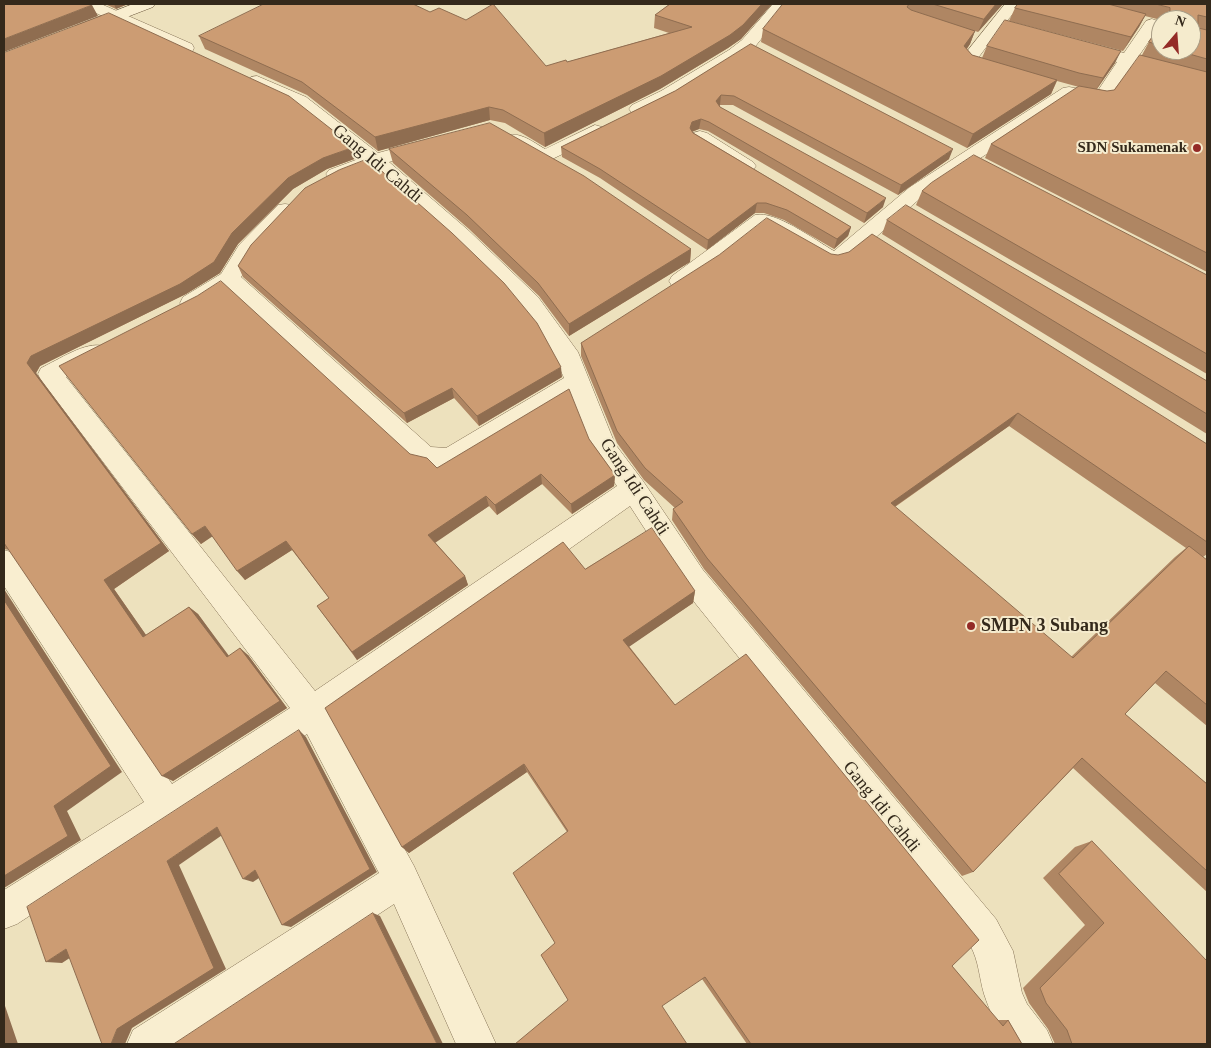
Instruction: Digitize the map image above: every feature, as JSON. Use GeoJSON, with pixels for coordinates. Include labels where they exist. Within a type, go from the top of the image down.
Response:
{"type":"FeatureCollection","features":[{"type":"Feature","properties":{"kind":"street"},"geometry":{"type":"LineString","coordinates":[[89,4],[204,57]]}},
{"type":"Feature","properties":{"kind":"street"},"geometry":{"type":"LineString","coordinates":[[64,36],[147,4]]}},
{"type":"Feature","properties":{"kind":"street"},"geometry":{"type":"LineString","coordinates":[[497,129],[552,161],[619,119],[667,95],[735,54],[756,48],[781,4]]}},
{"type":"Feature","properties":{"kind":"street"},"geometry":{"type":"LineString","coordinates":[[1013,4],[981,40],[970,61],[1017,76]]}},
{"type":"Feature","properties":{"kind":"street"},"geometry":{"type":"LineString","coordinates":[[1133,19],[1151,24]]}},
{"type":"Feature","properties":{"kind":"street"},"geometry":{"type":"LineString","coordinates":[[995,24],[1052,39]]}},
{"type":"Feature","properties":{"kind":"street"},"geometry":{"type":"LineString","coordinates":[[667,289],[701,257],[762,220],[780,228],[834,262],[867,236],[916,191],[1061,90],[1095,98],[1103,96],[1127,58],[1151,32]]}},
{"type":"Feature","properties":{"kind":"street"},"geometry":{"type":"LineString","coordinates":[[964,35],[981,40]]}},
{"type":"Feature","properties":{"kind":"street"},"geometry":{"type":"LineString","coordinates":[[1070,44],[1127,58],[1207,82]]}},
{"type":"Feature","properties":{"kind":"street","name":"Gang Idi Cahdi"},"geometry":{"type":"LineString","coordinates":[[239,73],[300,101],[374,160],[461,235],[575,347],[578,381],[604,449],[634,489],[693,579],[983,932],[994,951],[1003,994],[1013,1018],[1033,1044]]}},
{"type":"Feature","properties":{"kind":"street"},"geometry":{"type":"LineString","coordinates":[[700,136],[761,174]]}},
{"type":"Feature","properties":{"kind":"street"},"geometry":{"type":"LineString","coordinates":[[178,309],[229,279],[247,250],[310,189],[335,174],[374,160],[446,140]]}},
{"type":"Feature","properties":{"kind":"street"},"geometry":{"type":"LineString","coordinates":[[229,279],[424,456],[451,458],[578,381]]}},
{"type":"Feature","properties":{"kind":"street"},"geometry":{"type":"LineString","coordinates":[[110,344],[50,374],[312,712],[401,879],[476,1044]]}},
{"type":"Feature","properties":{"kind":"street"},"geometry":{"type":"LineString","coordinates":[[4,911],[167,808],[312,712],[634,489]]}},
{"type":"Feature","properties":{"kind":"street"},"geometry":{"type":"LineString","coordinates":[[4,562],[167,808]]}},
{"type":"Feature","properties":{"kind":"street"},"geometry":{"type":"LineString","coordinates":[[147,1044],[401,879]]}},
{"type":"Feature","properties":{"kind":"building"},"geometry":{"type":"Polygon","coordinates":[[[4,4],[89,4],[92,5],[4,39],[4,4]]]}},
{"type":"Feature","properties":{"kind":"building"},"geometry":{"type":"Polygon","coordinates":[[[264,4],[413,4],[430,12],[439,8],[466,20],[493,4],[546,66],[566,60],[567,62],[692,27],[655,15],[670,4],[762,4],[743,25],[730,35],[661,76],[544,133],[503,110],[489,107],[375,137],[302,82],[199,36],[264,4]]]}},
{"type":"Feature","properties":{"kind":"building"},"geometry":{"type":"Polygon","coordinates":[[[783,4],[909,4],[907,7],[911,10],[975,31],[964,46],[972,55],[1057,80],[973,134],[763,29],[783,4]]]}},
{"type":"Feature","properties":{"kind":"building"},"geometry":{"type":"Polygon","coordinates":[[[933,4],[996,4],[984,19],[933,4]]]}},
{"type":"Feature","properties":{"kind":"building"},"geometry":{"type":"Polygon","coordinates":[[[1018,4],[1108,4],[1146,14],[1131,37],[1015,8],[1018,4]]]}},
{"type":"Feature","properties":{"kind":"building"},"geometry":{"type":"Polygon","coordinates":[[[1156,4],[1207,4],[1207,17],[1201,16],[1201,10],[1170,10],[1170,8],[1156,4]]]}},
{"type":"Feature","properties":{"kind":"building"},"geometry":{"type":"Polygon","coordinates":[[[109,13],[289,96],[354,147],[323,158],[288,178],[232,233],[214,262],[180,284],[31,356],[27,363],[161,543],[104,580],[143,637],[189,607],[227,657],[240,648],[280,701],[162,776],[4,543],[4,53],[109,13]]]}},
{"type":"Feature","properties":{"kind":"building"},"geometry":{"type":"Polygon","coordinates":[[[1005,20],[1121,51],[1103,78],[1079,73],[987,46],[1005,20]]]}},
{"type":"Feature","properties":{"kind":"building"},"geometry":{"type":"Polygon","coordinates":[[[1201,29],[1207,30],[1207,59],[1201,57],[1201,29]]]}},
{"type":"Feature","properties":{"kind":"building"},"geometry":{"type":"Polygon","coordinates":[[[751,44],[953,149],[901,185],[734,96],[721,95],[716,101],[720,107],[886,198],[867,213],[701,119],[692,122],[690,128],[693,133],[851,227],[837,239],[787,210],[766,203],[757,203],[708,240],[600,169],[561,147],[675,91],[751,44]]]}},
{"type":"Feature","properties":{"kind":"building"},"geometry":{"type":"Polygon","coordinates":[[[1140,55],[1151,58],[1151,60],[1160,60],[1207,72],[1207,253],[991,144],[1079,86],[1107,91],[1114,90],[1140,55]]]}},
{"type":"Feature","properties":{"kind":"building"},"geometry":{"type":"Polygon","coordinates":[[[490,123],[584,176],[691,249],[569,324],[538,283],[467,215],[389,149],[490,123]]]}},
{"type":"Feature","properties":{"kind":"building"},"geometry":{"type":"Polygon","coordinates":[[[974,155],[1207,275],[1207,354],[922,191],[974,155]]]}},
{"type":"Feature","properties":{"kind":"building"},"geometry":{"type":"Polygon","coordinates":[[[368,159],[452,233],[504,283],[537,323],[561,367],[477,416],[452,388],[404,413],[238,266],[251,245],[305,188],[339,170],[368,159]]]}},
{"type":"Feature","properties":{"kind":"building"},"geometry":{"type":"Polygon","coordinates":[[[906,205],[1207,381],[1207,414],[887,220],[906,205]]]}},
{"type":"Feature","properties":{"kind":"building"},"geometry":{"type":"Polygon","coordinates":[[[767,218],[831,254],[838,255],[849,252],[872,234],[1207,444],[1207,542],[1018,413],[891,503],[1073,658],[1189,546],[1207,560],[1207,705],[1166,671],[1125,714],[1207,784],[1207,871],[1082,758],[973,872],[707,558],[673,509],[683,502],[645,468],[617,431],[581,343],[719,255],[767,218]]]}},
{"type":"Feature","properties":{"kind":"building"},"geometry":{"type":"Polygon","coordinates":[[[221,281],[410,454],[427,458],[437,468],[569,389],[589,439],[615,475],[571,504],[541,474],[495,505],[486,496],[428,535],[465,576],[352,652],[317,606],[329,598],[286,541],[237,571],[205,526],[192,534],[59,366],[197,296],[221,281]]]}},
{"type":"Feature","properties":{"kind":"building"},"geometry":{"type":"Polygon","coordinates":[[[652,528],[695,591],[623,640],[675,705],[746,654],[979,940],[952,966],[1003,1026],[1008,1020],[1022,1044],[751,1044],[705,977],[662,1006],[687,1044],[515,1044],[568,1000],[541,955],[555,943],[513,873],[568,831],[524,764],[402,847],[325,708],[563,542],[585,569],[652,528]]]}},
{"type":"Feature","properties":{"kind":"building"},"geometry":{"type":"Polygon","coordinates":[[[4,600],[111,766],[54,806],[68,836],[4,876],[4,600]]]}},
{"type":"Feature","properties":{"kind":"building"},"geometry":{"type":"Polygon","coordinates":[[[299,730],[370,869],[282,925],[255,870],[243,879],[217,827],[167,861],[214,968],[117,1029],[111,1044],[102,1044],[66,949],[46,962],[27,907],[299,730]]]}},
{"type":"Feature","properties":{"kind":"building"},"geometry":{"type":"Polygon","coordinates":[[[1092,841],[1207,961],[1207,1044],[1072,1044],[1067,1030],[1046,1003],[1040,988],[1104,923],[1059,874],[1092,841]]]}},
{"type":"Feature","properties":{"kind":"building"},"geometry":{"type":"Polygon","coordinates":[[[373,913],[437,1044],[174,1044],[373,913]]]}},
{"type":"Feature","properties":{"kind":"place","name":"SDN Sukamenak"},"geometry":{"type":"Point","coordinates":[1197,148]}},
{"type":"Feature","properties":{"kind":"place","name":"SMPN 3 Subang"},"geometry":{"type":"Point","coordinates":[971,626]}}]}
